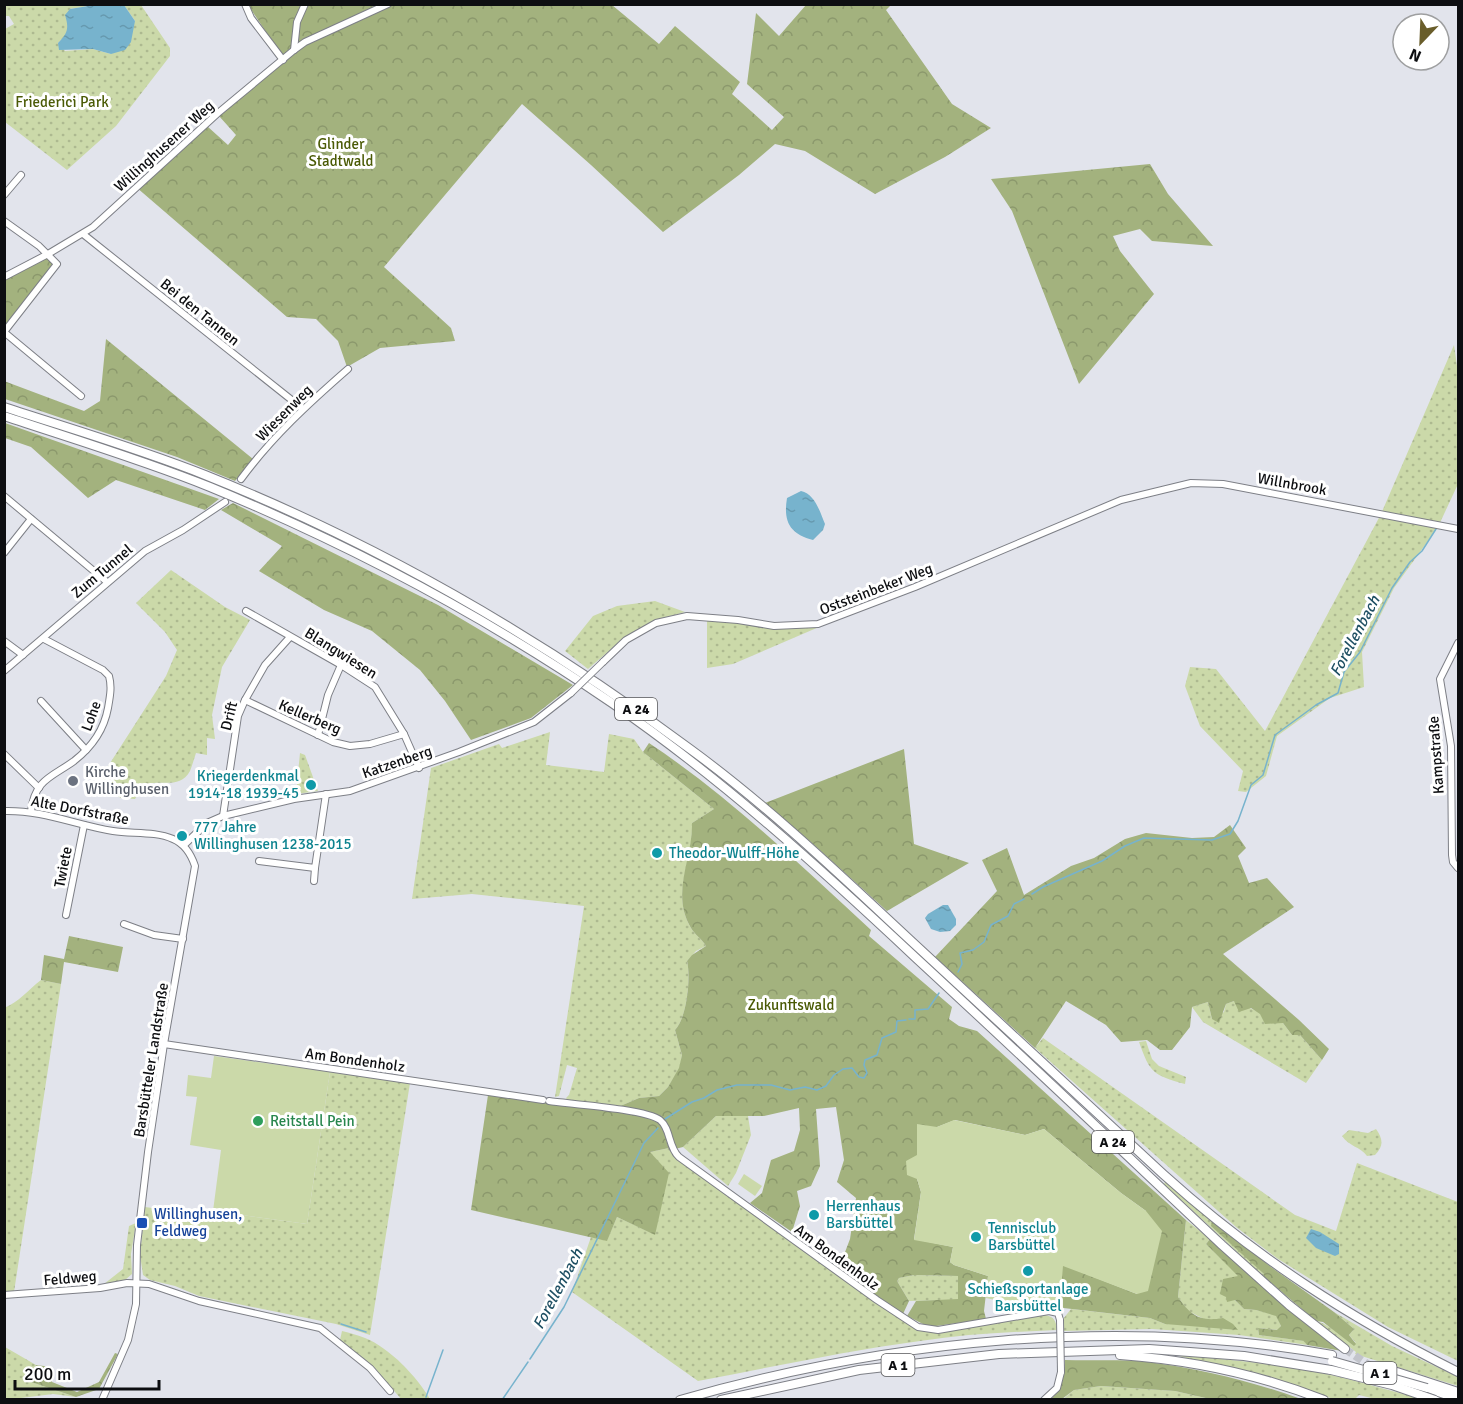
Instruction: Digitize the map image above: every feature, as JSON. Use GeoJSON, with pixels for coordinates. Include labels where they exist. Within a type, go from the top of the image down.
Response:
{"type":"FeatureCollection","features":[{"type":"Feature","properties":{"kind":"highway","name":"A 24"},"geometry":{"type":"LineString","coordinates":[[4,407],[186,468],[297,514],[435,584],[560,658],[693,751],[797,837],[1163,1174],[1213,1217],[1308,1288],[1378,1331],[1458,1370]]}},
{"type":"Feature","properties":{"kind":"highway","name":"A 24"},"geometry":{"type":"LineString","coordinates":[[4,416],[182,476],[294,522],[431,591],[545,659],[614,705],[740,799],[826,874],[1222,1245],[1289,1305],[1345,1349]]}},
{"type":"Feature","properties":{"kind":"highway","name":"A 1"},"geometry":{"type":"LineString","coordinates":[[680,1400],[760,1378],[892,1352],[962,1344],[1098,1336],[1277,1346],[1427,1388],[1458,1399]]}},
{"type":"Feature","properties":{"kind":"highway","name":"A 1"},"geometry":{"type":"LineString","coordinates":[[722,1400],[859,1370],[985,1355],[1149,1349],[1207,1352],[1289,1362],[1332,1362],[1396,1372],[1458,1392]]}},
{"type":"Feature","properties":{"kind":"highway"},"geometry":{"type":"LineString","coordinates":[[1075,1351],[1143,1356],[1214,1367],[1268,1380],[1324,1400]]}},
{"type":"Feature","properties":{"kind":"highway","name":"A 1"},"geometry":{"type":"LineString","coordinates":[[1332,1362],[1435,1400]]}},
{"type":"Feature","properties":{"kind":"street"},"geometry":{"type":"LineString","coordinates":[[245,4],[251,18],[283,60]]}},
{"type":"Feature","properties":{"kind":"street"},"geometry":{"type":"LineString","coordinates":[[294,50],[297,22],[305,4]]}},
{"type":"Feature","properties":{"kind":"street","name":"Willinghusener Weg"},"geometry":{"type":"LineString","coordinates":[[4,277],[83,234],[218,113],[305,42],[388,4]]}},
{"type":"Feature","properties":{"kind":"street"},"geometry":{"type":"LineString","coordinates":[[4,195],[21,175]]}},
{"type":"Feature","properties":{"kind":"street"},"geometry":{"type":"LineString","coordinates":[[4,221],[48,254],[57,264],[4,332],[81,396]]}},
{"type":"Feature","properties":{"kind":"street","name":"Bei den Tannen"},"geometry":{"type":"LineString","coordinates":[[83,234],[303,409]]}},
{"type":"Feature","properties":{"kind":"street","name":"Wiesenweg"},"geometry":{"type":"LineString","coordinates":[[241,479],[270,441],[348,369]]}},
{"type":"Feature","properties":{"kind":"street","name":"Willnbrook"},"geometry":{"type":"LineString","coordinates":[[1121,500],[1191,483],[1223,484],[1458,529]]}},
{"type":"Feature","properties":{"kind":"street"},"geometry":{"type":"LineString","coordinates":[[4,496],[26,512],[31,519],[107,582]]}},
{"type":"Feature","properties":{"kind":"street","name":"Oststeinbeker Weg"},"geometry":{"type":"LineString","coordinates":[[603,662],[626,640],[656,623],[687,616],[738,620],[774,626],[818,624],[915,587],[1121,500]]}},
{"type":"Feature","properties":{"kind":"street","name":"Zum Tunnel"},"geometry":{"type":"LineString","coordinates":[[4,671],[145,551],[183,530],[225,502]]}},
{"type":"Feature","properties":{"kind":"street"},"geometry":{"type":"LineString","coordinates":[[4,553],[31,519]]}},
{"type":"Feature","properties":{"kind":"street","name":"Blangwiesen"},"geometry":{"type":"LineString","coordinates":[[246,611],[375,687],[404,734],[418,768]]}},
{"type":"Feature","properties":{"kind":"street","name":"Drift"},"geometry":{"type":"LineString","coordinates":[[223,816],[236,725],[245,699],[265,665],[290,636]]}},
{"type":"Feature","properties":{"kind":"street","name":"Lohe"},"geometry":{"type":"LineString","coordinates":[[31,811],[32,800],[39,788],[54,772],[73,762],[99,735],[107,716],[111,694],[109,675],[103,670],[44,639]]}},
{"type":"Feature","properties":{"kind":"street"},"geometry":{"type":"LineString","coordinates":[[4,640],[23,655]]}},
{"type":"Feature","properties":{"kind":"street","name":"Kampstraße"},"geometry":{"type":"LineString","coordinates":[[1458,643],[1440,679],[1451,746],[1452,855],[1453,862],[1458,868]]}},
{"type":"Feature","properties":{"kind":"street","name":"Katzenberg"},"geometry":{"type":"LineString","coordinates":[[184,845],[207,823],[223,816],[294,799],[350,791],[418,768],[534,722],[571,693],[603,662]]}},
{"type":"Feature","properties":{"kind":"street"},"geometry":{"type":"LineString","coordinates":[[318,735],[328,695],[341,665]]}},
{"type":"Feature","properties":{"kind":"street","name":"Kellerberg"},"geometry":{"type":"LineString","coordinates":[[245,699],[333,742],[350,746],[370,744],[404,734]]}},
{"type":"Feature","properties":{"kind":"street"},"geometry":{"type":"LineString","coordinates":[[40,701],[86,750]]}},
{"type":"Feature","properties":{"kind":"street"},"geometry":{"type":"LineString","coordinates":[[4,754],[39,788]]}},
{"type":"Feature","properties":{"kind":"street"},"geometry":{"type":"LineString","coordinates":[[314,881],[326,794]]}},
{"type":"Feature","properties":{"kind":"street","name":"Alte Dorfstraße"},"geometry":{"type":"LineString","coordinates":[[4,811],[31,811],[84,825],[172,838],[184,845]]}},
{"type":"Feature","properties":{"kind":"street","name":"Twiete"},"geometry":{"type":"LineString","coordinates":[[66,915],[84,825]]}},
{"type":"Feature","properties":{"kind":"street","name":"Barsbütteler Landstraße"},"geometry":{"type":"LineString","coordinates":[[102,1400],[128,1340],[136,1304],[136,1255],[139,1223],[164,1044],[195,866],[184,845]]}},
{"type":"Feature","properties":{"kind":"street"},"geometry":{"type":"LineString","coordinates":[[259,861],[315,868]]}},
{"type":"Feature","properties":{"kind":"street"},"geometry":{"type":"LineString","coordinates":[[124,924],[154,935],[183,939]]}},
{"type":"Feature","properties":{"kind":"street","name":"Am Bondenholz"},"geometry":{"type":"LineString","coordinates":[[164,1044],[641,1113],[659,1120],[666,1128],[672,1149],[679,1157],[918,1327],[938,1330],[1049,1311],[1058,1313],[1061,1372],[1057,1388],[1044,1400]]}},
{"type":"Feature","properties":{"kind":"street"},"geometry":{"type":"LineString","coordinates":[[137,1282],[200,1301],[320,1328],[370,1368],[390,1391]]}},
{"type":"Feature","properties":{"kind":"street","name":"Feldweg"},"geometry":{"type":"LineString","coordinates":[[4,1295],[100,1288],[137,1282]]}},
{"type":"Feature","properties":{"kind":"green space","name":"Friederici Park"},"geometry":{"type":"Polygon","coordinates":[[[5,5],[94,5],[70,9],[67,34],[58,43],[65,51],[93,49],[111,54],[135,21],[124,5],[141,5],[170,48],[170,56],[116,126],[67,170],[5,122],[5,29],[14,24],[9,16],[5,16],[5,5]]]}},
{"type":"Feature","properties":{"kind":"green space","name":"Glinder Stadtwald"},"geometry":{"type":"Polygon","coordinates":[[[248,5],[612,5],[659,44],[675,26],[740,82],[732,94],[772,130],[784,117],[747,84],[756,13],[779,36],[806,5],[891,5],[886,10],[952,104],[991,128],[945,157],[875,194],[805,151],[775,144],[739,175],[663,232],[522,104],[384,267],[451,328],[455,341],[380,348],[347,367],[338,341],[316,319],[287,317],[136,187],[207,126],[228,145],[236,135],[219,116],[285,60],[248,5]]]}},
{"type":"Feature","properties":{"kind":"green space"},"geometry":{"type":"Polygon","coordinates":[[[1150,164],[1168,194],[1213,246],[1152,241],[1140,229],[1113,236],[1120,251],[1154,294],[1079,384],[1012,211],[991,179],[1150,164]]]}},
{"type":"Feature","properties":{"kind":"green space"},"geometry":{"type":"Polygon","coordinates":[[[49,256],[57,264],[5,332],[5,279],[49,256]]]}},
{"type":"Feature","properties":{"kind":"green space"},"geometry":{"type":"Polygon","coordinates":[[[106,339],[253,459],[235,481],[177,457],[5,399],[4,381],[84,411],[100,401],[106,339]]]}},
{"type":"Feature","properties":{"kind":"green space"},"geometry":{"type":"Polygon","coordinates":[[[1454,345],[1458,373],[1458,484],[1438,527],[1394,588],[1362,652],[1364,687],[1330,698],[1277,736],[1266,776],[1246,792],[1238,791],[1243,771],[1200,726],[1185,686],[1190,667],[1216,669],[1265,731],[1381,514],[1454,345]]]}},
{"type":"Feature","properties":{"kind":"green space"},"geometry":{"type":"Polygon","coordinates":[[[5,423],[219,499],[205,510],[116,480],[88,498],[31,447],[5,438],[5,423]]]}},
{"type":"Feature","properties":{"kind":"green space"},"geometry":{"type":"Polygon","coordinates":[[[233,503],[438,605],[573,685],[531,718],[471,740],[445,701],[420,670],[372,631],[324,610],[259,571],[282,546],[221,510],[233,503]]]}},
{"type":"Feature","properties":{"kind":"green space"},"geometry":{"type":"Polygon","coordinates":[[[171,570],[225,607],[250,620],[222,667],[212,715],[215,739],[207,738],[207,755],[196,753],[190,771],[180,781],[148,784],[142,788],[135,799],[121,798],[99,786],[105,771],[166,676],[177,650],[165,632],[136,603],[171,570]]]}},
{"type":"Feature","properties":{"kind":"green space"},"geometry":{"type":"Polygon","coordinates":[[[655,601],[685,612],[655,620],[625,637],[588,669],[565,651],[593,616],[617,606],[655,601]]]}},
{"type":"Feature","properties":{"kind":"green space"},"geometry":{"type":"Polygon","coordinates":[[[707,618],[771,629],[819,627],[733,664],[707,668],[707,618]]]}},
{"type":"Feature","properties":{"kind":"green space"},"geometry":{"type":"Polygon","coordinates":[[[550,732],[546,765],[604,772],[609,734],[634,739],[643,752],[714,809],[692,823],[690,850],[684,876],[685,915],[706,946],[696,951],[687,961],[687,997],[675,1030],[682,1055],[680,1068],[668,1087],[659,1096],[639,1098],[618,1107],[568,1101],[566,1098],[577,1068],[567,1065],[559,1096],[555,1097],[584,906],[472,894],[412,899],[431,768],[499,744],[502,748],[550,732]]]}},
{"type":"Feature","properties":{"kind":"green space","name":"Zukunftswald"},"geometry":{"type":"Polygon","coordinates":[[[649,743],[736,808],[871,930],[869,936],[952,1007],[949,1019],[959,1026],[977,1031],[1186,1220],[1178,1297],[1187,1309],[1197,1316],[1208,1319],[1223,1318],[1238,1330],[1165,1324],[1150,1318],[1046,1306],[1037,1309],[1034,1302],[1063,1265],[1137,1294],[1146,1211],[1044,1129],[1025,1135],[955,1120],[937,1127],[917,1155],[917,1179],[921,1192],[914,1239],[953,1247],[950,1262],[988,1276],[984,1311],[986,1319],[929,1327],[907,1316],[916,1301],[958,1299],[958,1276],[914,1275],[899,1278],[897,1281],[909,1301],[903,1314],[832,1266],[842,1260],[850,1239],[856,1198],[837,1182],[844,1160],[836,1107],[816,1109],[820,1166],[811,1186],[797,1191],[800,1206],[792,1232],[750,1203],[762,1193],[771,1160],[794,1151],[800,1130],[799,1108],[764,1116],[716,1116],[683,1147],[675,1149],[665,1121],[618,1107],[639,1098],[659,1096],[668,1087],[679,1068],[682,1055],[675,1030],[687,997],[687,961],[706,946],[685,915],[682,889],[692,823],[714,809],[643,752],[649,743]]]}},
{"type":"Feature","properties":{"kind":"green space"},"geometry":{"type":"Polygon","coordinates":[[[904,749],[914,844],[969,863],[887,911],[765,803],[904,749]]]}},
{"type":"Feature","properties":{"kind":"green space"},"geometry":{"type":"Polygon","coordinates":[[[300,753],[305,755],[318,791],[296,794],[300,753]]]}},
{"type":"Feature","properties":{"kind":"green space"},"geometry":{"type":"Polygon","coordinates":[[[1230,825],[1246,848],[1238,856],[1249,883],[1267,878],[1294,907],[1223,954],[1329,1049],[1322,1060],[1300,1035],[1292,1035],[1283,1023],[1265,1024],[1260,1014],[1251,1008],[1239,1012],[1234,1001],[1226,1004],[1219,1023],[1212,1019],[1208,1002],[1192,1007],[1190,1027],[1172,1050],[1160,1050],[1147,1040],[1121,1042],[1106,1025],[1066,1001],[1035,1048],[935,957],[997,891],[982,860],[1007,848],[1024,895],[1071,866],[1094,858],[1125,839],[1146,833],[1192,838],[1214,837],[1230,825]]]}},
{"type":"Feature","properties":{"kind":"green space"},"geometry":{"type":"Polygon","coordinates":[[[69,936],[123,947],[118,972],[64,962],[61,984],[41,980],[44,955],[64,959],[69,936]]]}},
{"type":"Feature","properties":{"kind":"green space"},"geometry":{"type":"Polygon","coordinates":[[[41,980],[61,984],[14,1292],[4,1293],[4,1008],[19,999],[41,980]]]}},
{"type":"Feature","properties":{"kind":"green space"},"geometry":{"type":"Polygon","coordinates":[[[1234,1001],[1283,1023],[1292,1035],[1300,1035],[1322,1060],[1306,1083],[1203,1022],[1192,1007],[1208,1002],[1212,1019],[1224,1012],[1226,1004],[1234,1001]]]}},
{"type":"Feature","properties":{"kind":"green space"},"geometry":{"type":"Polygon","coordinates":[[[1043,1038],[1295,1215],[1336,1231],[1357,1163],[1458,1202],[1458,1361],[1388,1327],[1278,1259],[1236,1227],[1035,1048],[1043,1038]]]}},
{"type":"Feature","properties":{"kind":"green space"},"geometry":{"type":"Polygon","coordinates":[[[1146,1041],[1152,1059],[1159,1066],[1186,1077],[1185,1084],[1159,1075],[1150,1067],[1139,1042],[1146,1041]]]}},
{"type":"Feature","properties":{"kind":"green space","name":"Reitstall Pein"},"geometry":{"type":"Polygon","coordinates":[[[214,1056],[330,1072],[307,1224],[213,1211],[221,1150],[190,1145],[197,1097],[186,1096],[188,1075],[211,1078],[214,1056]]]}},
{"type":"Feature","properties":{"kind":"green space"},"geometry":{"type":"Polygon","coordinates":[[[330,1072],[410,1083],[370,1335],[336,1324],[199,1296],[175,1286],[150,1280],[143,1275],[140,1255],[145,1207],[211,1216],[213,1211],[307,1224],[330,1072]]]}},
{"type":"Feature","properties":{"kind":"green space"},"geometry":{"type":"Polygon","coordinates":[[[488,1095],[606,1110],[658,1122],[669,1148],[650,1152],[669,1173],[655,1235],[617,1217],[607,1241],[471,1210],[488,1095]]]}},
{"type":"Feature","properties":{"kind":"green space"},"geometry":{"type":"Polygon","coordinates":[[[716,1116],[748,1116],[751,1135],[736,1173],[728,1186],[683,1147],[716,1116]]]}},
{"type":"Feature","properties":{"kind":"green space"},"geometry":{"type":"Polygon","coordinates":[[[954,1120],[1025,1135],[1044,1129],[1146,1211],[1162,1231],[1148,1291],[1137,1294],[1063,1266],[1060,1303],[1035,1302],[1037,1309],[986,1298],[988,1276],[950,1262],[953,1247],[914,1240],[921,1192],[917,1179],[907,1175],[906,1161],[917,1155],[917,1124],[937,1127],[954,1120]]]}},
{"type":"Feature","properties":{"kind":"green space"},"geometry":{"type":"Polygon","coordinates":[[[1376,1129],[1382,1142],[1375,1155],[1367,1156],[1342,1136],[1349,1130],[1368,1133],[1376,1129]]]}},
{"type":"Feature","properties":{"kind":"green space"},"geometry":{"type":"Polygon","coordinates":[[[669,1148],[680,1161],[917,1328],[934,1333],[1045,1315],[1054,1320],[1057,1330],[971,1335],[920,1341],[837,1354],[698,1381],[572,1292],[591,1237],[607,1240],[617,1217],[654,1234],[650,1152],[669,1148]]]}},
{"type":"Feature","properties":{"kind":"green space"},"geometry":{"type":"Polygon","coordinates":[[[744,1174],[762,1186],[755,1196],[738,1184],[744,1174]]]}},
{"type":"Feature","properties":{"kind":"green space"},"geometry":{"type":"Polygon","coordinates":[[[1166,1180],[1212,1220],[1264,1274],[1264,1277],[1164,1184],[1166,1180]]]}},
{"type":"Feature","properties":{"kind":"green space"},"geometry":{"type":"Polygon","coordinates":[[[1186,1220],[1210,1239],[1206,1244],[1239,1276],[1235,1300],[1244,1309],[1276,1315],[1281,1326],[1278,1330],[1258,1328],[1259,1335],[1305,1341],[1307,1345],[1239,1335],[1152,1329],[1063,1331],[1063,1319],[1071,1309],[1150,1318],[1165,1324],[1208,1321],[1188,1311],[1178,1297],[1186,1220]]]}},
{"type":"Feature","properties":{"kind":"green space"},"geometry":{"type":"Polygon","coordinates":[[[1212,1220],[1354,1329],[1349,1335],[1356,1344],[1354,1346],[1323,1322],[1316,1321],[1264,1277],[1264,1274],[1211,1226],[1212,1220]]]}},
{"type":"Feature","properties":{"kind":"green space"},"geometry":{"type":"Polygon","coordinates":[[[136,1223],[131,1254],[132,1274],[125,1280],[104,1284],[123,1269],[129,1226],[136,1223]]]}},
{"type":"Feature","properties":{"kind":"green space"},"geometry":{"type":"Polygon","coordinates":[[[1210,1239],[1288,1310],[1342,1351],[1307,1345],[1304,1341],[1259,1335],[1258,1328],[1277,1330],[1281,1326],[1276,1316],[1244,1309],[1235,1300],[1227,1302],[1226,1297],[1220,1294],[1223,1279],[1238,1276],[1206,1244],[1210,1239]]]}},
{"type":"Feature","properties":{"kind":"green space"},"geometry":{"type":"Polygon","coordinates":[[[914,1275],[958,1276],[958,1300],[909,1301],[897,1281],[899,1278],[914,1275]]]}},
{"type":"Feature","properties":{"kind":"green space"},"geometry":{"type":"Polygon","coordinates":[[[1334,1312],[1392,1346],[1458,1377],[1458,1386],[1355,1354],[1356,1352],[1316,1321],[1356,1343],[1349,1335],[1354,1329],[1334,1312]]]}},
{"type":"Feature","properties":{"kind":"green space"},"geometry":{"type":"Polygon","coordinates":[[[342,1331],[365,1338],[384,1349],[410,1373],[430,1399],[401,1399],[373,1366],[340,1340],[342,1331]]]}},
{"type":"Feature","properties":{"kind":"green space"},"geometry":{"type":"Polygon","coordinates":[[[5,1347],[36,1365],[28,1381],[76,1397],[53,1394],[5,1400],[5,1347]]]}},
{"type":"Feature","properties":{"kind":"green space"},"geometry":{"type":"Polygon","coordinates":[[[115,1353],[118,1354],[99,1389],[76,1397],[28,1381],[36,1365],[52,1367],[52,1382],[77,1392],[99,1382],[115,1353]]]}},
{"type":"Feature","properties":{"kind":"green space"},"geometry":{"type":"Polygon","coordinates":[[[1175,1355],[1253,1362],[1312,1371],[1421,1399],[1375,1399],[1359,1395],[1355,1399],[1333,1399],[1306,1389],[1175,1355]]]}},
{"type":"Feature","properties":{"kind":"green space"},"geometry":{"type":"Polygon","coordinates":[[[1065,1360],[1148,1362],[1168,1365],[1245,1381],[1301,1399],[1210,1399],[1175,1391],[1101,1386],[1074,1390],[1062,1399],[1051,1399],[1060,1386],[1065,1360]]]}},
{"type":"Feature","properties":{"kind":"green space"},"geometry":{"type":"Polygon","coordinates":[[[1101,1386],[1175,1391],[1210,1399],[1062,1400],[1074,1390],[1101,1386]]]}},
{"type":"Feature","properties":{"kind":"water"},"geometry":{"type":"Polygon","coordinates":[[[94,5],[124,5],[135,21],[131,42],[125,50],[111,54],[93,49],[59,50],[58,43],[67,30],[65,15],[70,9],[94,5]]]}},
{"type":"Feature","properties":{"kind":"water"},"geometry":{"type":"Polygon","coordinates":[[[801,491],[813,500],[825,524],[823,530],[813,540],[799,534],[787,520],[787,498],[801,491]]]}},
{"type":"Feature","properties":{"kind":"water"},"geometry":{"type":"Polygon","coordinates":[[[943,905],[948,905],[956,919],[956,925],[950,931],[940,932],[931,929],[925,918],[943,905]]]}},
{"type":"Feature","properties":{"kind":"water"},"geometry":{"type":"Polygon","coordinates":[[[1311,1229],[1339,1244],[1339,1254],[1335,1256],[1316,1248],[1306,1238],[1311,1229]]]}},
{"type":"Feature","properties":{"kind":"waterway","name":"Forellenbach"},"geometry":{"type":"LineString","coordinates":[[1032,894],[1144,838],[1212,840],[1230,834],[1238,821],[1251,785],[1263,775],[1275,735],[1316,705],[1338,693],[1344,672],[1360,652],[1392,588],[1410,562],[1422,551],[1436,529]]}},
{"type":"Feature","properties":{"kind":"waterway","name":"Forellenbach"},"geometry":{"type":"LineString","coordinates":[[958,972],[962,964],[960,953],[973,950],[984,942],[991,925],[1008,916],[1014,904],[1024,899]]}},
{"type":"Feature","properties":{"kind":"waterway","name":"Forellenbach"},"geometry":{"type":"LineString","coordinates":[[909,1019],[915,1019],[915,1010],[928,1009],[939,993]]}},
{"type":"Feature","properties":{"kind":"waterway","name":"Forellenbach"},"geometry":{"type":"LineString","coordinates":[[665,1119],[717,1090],[737,1085],[771,1085],[790,1090],[805,1087],[817,1090],[826,1086],[834,1075],[843,1069],[852,1068],[859,1077],[864,1078],[867,1073],[865,1060],[877,1055],[882,1038],[896,1032],[897,1021],[906,1020]]}},
{"type":"Feature","properties":{"kind":"waterway","name":"Forellenbach"},"geometry":{"type":"LineString","coordinates":[[530,1359],[564,1307],[644,1143],[658,1128]]}},
{"type":"Feature","properties":{"kind":"waterway"},"geometry":{"type":"LineString","coordinates":[[341,1324],[366,1332]]}},
{"type":"Feature","properties":{"kind":"waterway"},"geometry":{"type":"LineString","coordinates":[[426,1397],[443,1350]]}},
{"type":"Feature","properties":{"kind":"waterway","name":"Forellenbach"},"geometry":{"type":"LineString","coordinates":[[502,1400],[528,1362]]}},
{"type":"Feature","properties":{"kind":"tunnel"},"geometry":{"type":"LineString","coordinates":[[1345,1349],[1382,1374]]}},
{"type":"Feature","properties":{"kind":"place","name":"Kirche Willinghusen"},"geometry":{"type":"Point","coordinates":[73,781]}},
{"type":"Feature","properties":{"kind":"place","name":"Kriegerdenkmal 1914-18 1939-45"},"geometry":{"type":"Point","coordinates":[311,785]}},
{"type":"Feature","properties":{"kind":"place","name":"777 Jahre Willinghusen 1238-2015"},"geometry":{"type":"Point","coordinates":[182,836]}},
{"type":"Feature","properties":{"kind":"place","name":"Theodor-Wulff-Höhe"},"geometry":{"type":"Point","coordinates":[657,853]}},
{"type":"Feature","properties":{"kind":"place","name":"Reitstall Pein"},"geometry":{"type":"Point","coordinates":[258,1121]}},
{"type":"Feature","properties":{"kind":"place","name":"Herrenhaus Barsbüttel"},"geometry":{"type":"Point","coordinates":[814,1215]}},
{"type":"Feature","properties":{"kind":"place","name":"Willinghusen, Feldweg"},"geometry":{"type":"Point","coordinates":[142,1223]}},
{"type":"Feature","properties":{"kind":"place","name":"Tennisclub Barsbüttel"},"geometry":{"type":"Point","coordinates":[976,1237]}},
{"type":"Feature","properties":{"kind":"place","name":"Schießsportanlage Barsbüttel"},"geometry":{"type":"Point","coordinates":[1028,1271]}}]}
